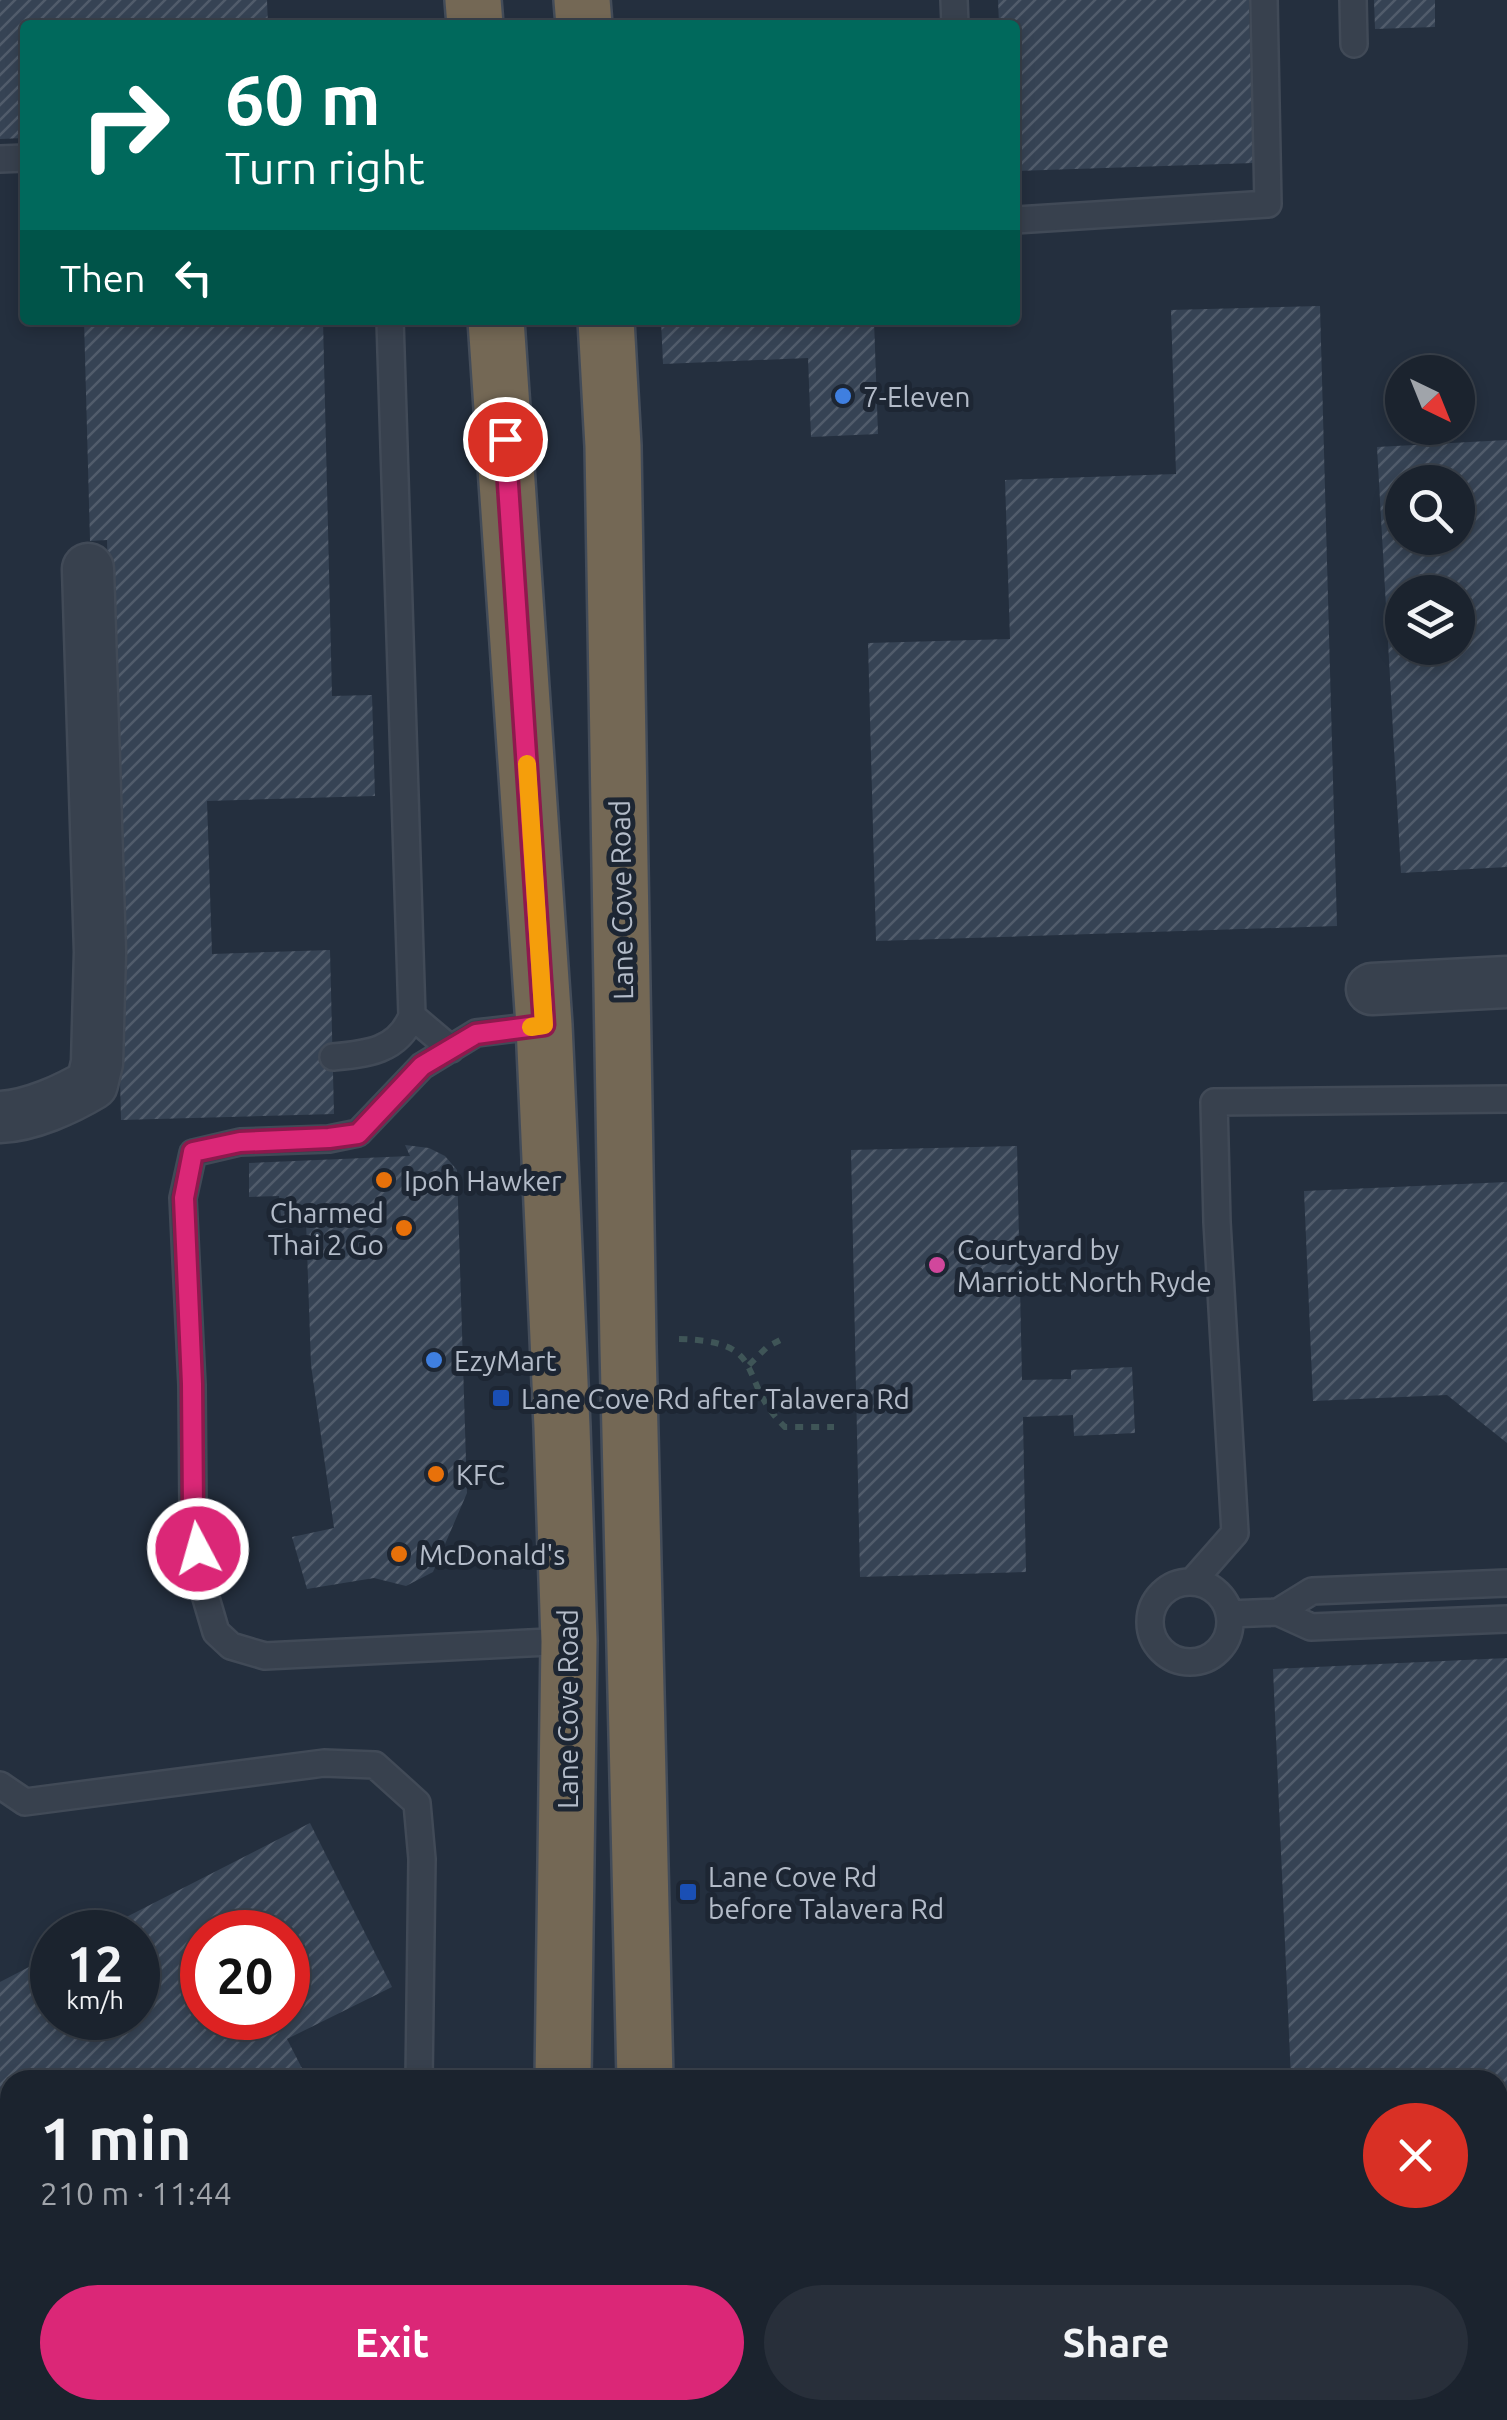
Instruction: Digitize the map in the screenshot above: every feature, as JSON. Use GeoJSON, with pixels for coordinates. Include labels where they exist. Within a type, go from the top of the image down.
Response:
{"type":"FeatureCollection","features":[{"type":"Feature","properties":{"kind":"highway","name":"Lane Cove Road"},"geometry":{"type":"LineString","coordinates":[[496,325],[544,1025],[569,1641],[564,2070]]}},
{"type":"Feature","properties":{"kind":"highway","name":"Lane Cove Road"},"geometry":{"type":"LineString","coordinates":[[606,325],[613,446],[645,2070]]}},
{"type":"Feature","properties":{"kind":"street"},"geometry":{"type":"LineString","coordinates":[[0,1117],[12,1117],[75,1094],[92,1084],[97,1062],[100,952],[88,570]]}},
{"type":"Feature","properties":{"kind":"street"},"geometry":{"type":"LineString","coordinates":[[1372,989],[1507,982]]}},
{"type":"Feature","properties":{"kind":"lane"},"geometry":{"type":"LineString","coordinates":[[1020,220],[1268,204],[1264,0]]}},
{"type":"Feature","properties":{"kind":"lane"},"geometry":{"type":"LineString","coordinates":[[1352,0],[1354,44]]}},
{"type":"Feature","properties":{"kind":"lane"},"geometry":{"type":"LineString","coordinates":[[333,1057],[370,1054],[394,1042],[406,1031],[412,1016],[390,325]]}},
{"type":"Feature","properties":{"kind":"lane"},"geometry":{"type":"LineString","coordinates":[[412,1016],[451,1049]]}},
{"type":"Feature","properties":{"kind":"lane"},"geometry":{"type":"LineString","coordinates":[[544,1025],[476,1034],[422,1066],[358,1134],[240,1142],[193,1152],[184,1198],[193,1510],[203,1588],[216,1632],[231,1646],[266,1656],[569,1641]]}},
{"type":"Feature","properties":{"kind":"lane"},"geometry":{"type":"LineString","coordinates":[[1192,1582],[1212,1589],[1224,1602],[1229,1614],[1228,1636],[1210,1657],[1182,1661],[1161,1650],[1152,1636],[1151,1611],[1167,1590],[1192,1582],[1234,1532],[1214,1102],[1507,1099]]}},
{"type":"Feature","properties":{"kind":"lane"},"geometry":{"type":"LineString","coordinates":[[1278,1612],[1312,1591],[1507,1583]]}},
{"type":"Feature","properties":{"kind":"lane"},"geometry":{"type":"LineString","coordinates":[[1229,1614],[1278,1612],[1311,1626],[1507,1620]]}},
{"type":"Feature","properties":{"kind":"lane"},"geometry":{"type":"LineString","coordinates":[[0,1785],[26,1802],[324,1763],[376,1765],[416,1803],[422,1859],[420,2070]]}},
{"type":"Feature","properties":{"kind":"path"},"geometry":{"type":"LineString","coordinates":[[749,1365],[767,1347],[786,1337]]}},
{"type":"Feature","properties":{"kind":"path"},"geometry":{"type":"LineString","coordinates":[[672,1339],[714,1340],[734,1349],[749,1365],[767,1410],[784,1427],[834,1427]]}},
{"type":"Feature","properties":{"kind":"building"},"geometry":{"type":"Polygon","coordinates":[[[0,0],[267,0],[268,20],[20,20],[20,138],[0,139],[0,0]]]}},
{"type":"Feature","properties":{"kind":"building"},"geometry":{"type":"Polygon","coordinates":[[[998,0],[1249,0],[1253,163],[1020,171],[1020,20],[999,20],[998,0]]]}},
{"type":"Feature","properties":{"kind":"building"},"geometry":{"type":"Polygon","coordinates":[[[1374,0],[1435,0],[1435,27],[1375,29],[1374,0]]]}},
{"type":"Feature","properties":{"kind":"building"},"geometry":{"type":"Polygon","coordinates":[[[1320,306],[1337,926],[876,941],[868,643],[1010,639],[1005,480],[1176,474],[1171,310],[1320,306]]]}},
{"type":"Feature","properties":{"kind":"building"},"geometry":{"type":"Polygon","coordinates":[[[84,325],[323,325],[332,696],[372,695],[375,796],[207,801],[212,954],[330,950],[334,1114],[121,1120],[107,540],[90,541],[84,325]]]}},
{"type":"Feature","properties":{"kind":"building"},"geometry":{"type":"Polygon","coordinates":[[[661,325],[874,325],[878,434],[811,437],[808,358],[663,364],[661,325]]]}},
{"type":"Feature","properties":{"kind":"building"},"geometry":{"type":"Polygon","coordinates":[[[1507,440],[1507,867],[1401,873],[1389,665],[1475,665],[1475,575],[1385,575],[1385,589],[1377,447],[1475,445],[1475,442],[1507,440]]]}},
{"type":"Feature","properties":{"kind":"building"},"geometry":{"type":"Polygon","coordinates":[[[405,1145],[429,1148],[445,1156],[457,1170],[467,1493],[433,1572],[406,1586],[374,1578],[307,1589],[292,1537],[334,1528],[311,1365],[306,1221],[281,1216],[279,1196],[249,1197],[249,1163],[410,1156],[405,1145]]]}},
{"type":"Feature","properties":{"kind":"building","name":"Courtyard by Marriott North Ryde"},"geometry":{"type":"Polygon","coordinates":[[[1017,1146],[1022,1380],[1071,1379],[1071,1370],[1132,1367],[1135,1433],[1074,1436],[1073,1415],[1023,1417],[1026,1572],[860,1577],[851,1150],[1017,1146]]]}},
{"type":"Feature","properties":{"kind":"building"},"geometry":{"type":"Polygon","coordinates":[[[1507,1182],[1507,1443],[1447,1395],[1313,1401],[1304,1191],[1507,1182]]]}},
{"type":"Feature","properties":{"kind":"building"},"geometry":{"type":"Polygon","coordinates":[[[1507,1658],[1507,2070],[1291,2070],[1273,1669],[1507,1658]]]}},
{"type":"Feature","properties":{"kind":"building"},"geometry":{"type":"Polygon","coordinates":[[[310,1823],[392,1987],[310,2028],[310,1910],[180,1910],[180,2040],[288,2040],[303,2070],[0,2070],[0,1982],[30,1966],[30,2040],[160,2040],[160,1910],[140,1910],[310,1823]]]}},
{"type":"Feature","properties":{"kind":"slow traffic"},"geometry":{"type":"LineString","coordinates":[[527,764],[544,1025],[531,1027]]}},
{"type":"Feature","properties":{"kind":"place","name":"7-Eleven"},"geometry":{"type":"Point","coordinates":[843,396]}},
{"type":"Feature","properties":{"kind":"place","name":"Ipoh Hawker"},"geometry":{"type":"Point","coordinates":[384,1180]}},
{"type":"Feature","properties":{"kind":"place","name":"Charmed Thai 2 Go"},"geometry":{"type":"Point","coordinates":[404,1228]}},
{"type":"Feature","properties":{"kind":"place","name":"Courtyard by Marriott North Ryde"},"geometry":{"type":"Point","coordinates":[937,1265]}},
{"type":"Feature","properties":{"kind":"place","name":"EzyMart"},"geometry":{"type":"Point","coordinates":[434,1360]}},
{"type":"Feature","properties":{"kind":"place","name":"Lane Cove Rd after Talavera Rd"},"geometry":{"type":"Point","coordinates":[501,1398]}},
{"type":"Feature","properties":{"kind":"place","name":"KFC"},"geometry":{"type":"Point","coordinates":[436,1474]}},
{"type":"Feature","properties":{"kind":"place","name":"McDonald's"},"geometry":{"type":"Point","coordinates":[399,1554]}},
{"type":"Feature","properties":{"kind":"place","name":"Lane Cove Rd before Talavera Rd"},"geometry":{"type":"Point","coordinates":[688,1892]}},
{"type":"Feature","properties":{"kind":"route"},"geometry":{"type":"LineString","coordinates":[[198,1549],[193,1510],[184,1198],[193,1152],[240,1142],[358,1134],[422,1066],[476,1034],[544,1025],[505,439]]}}]}
